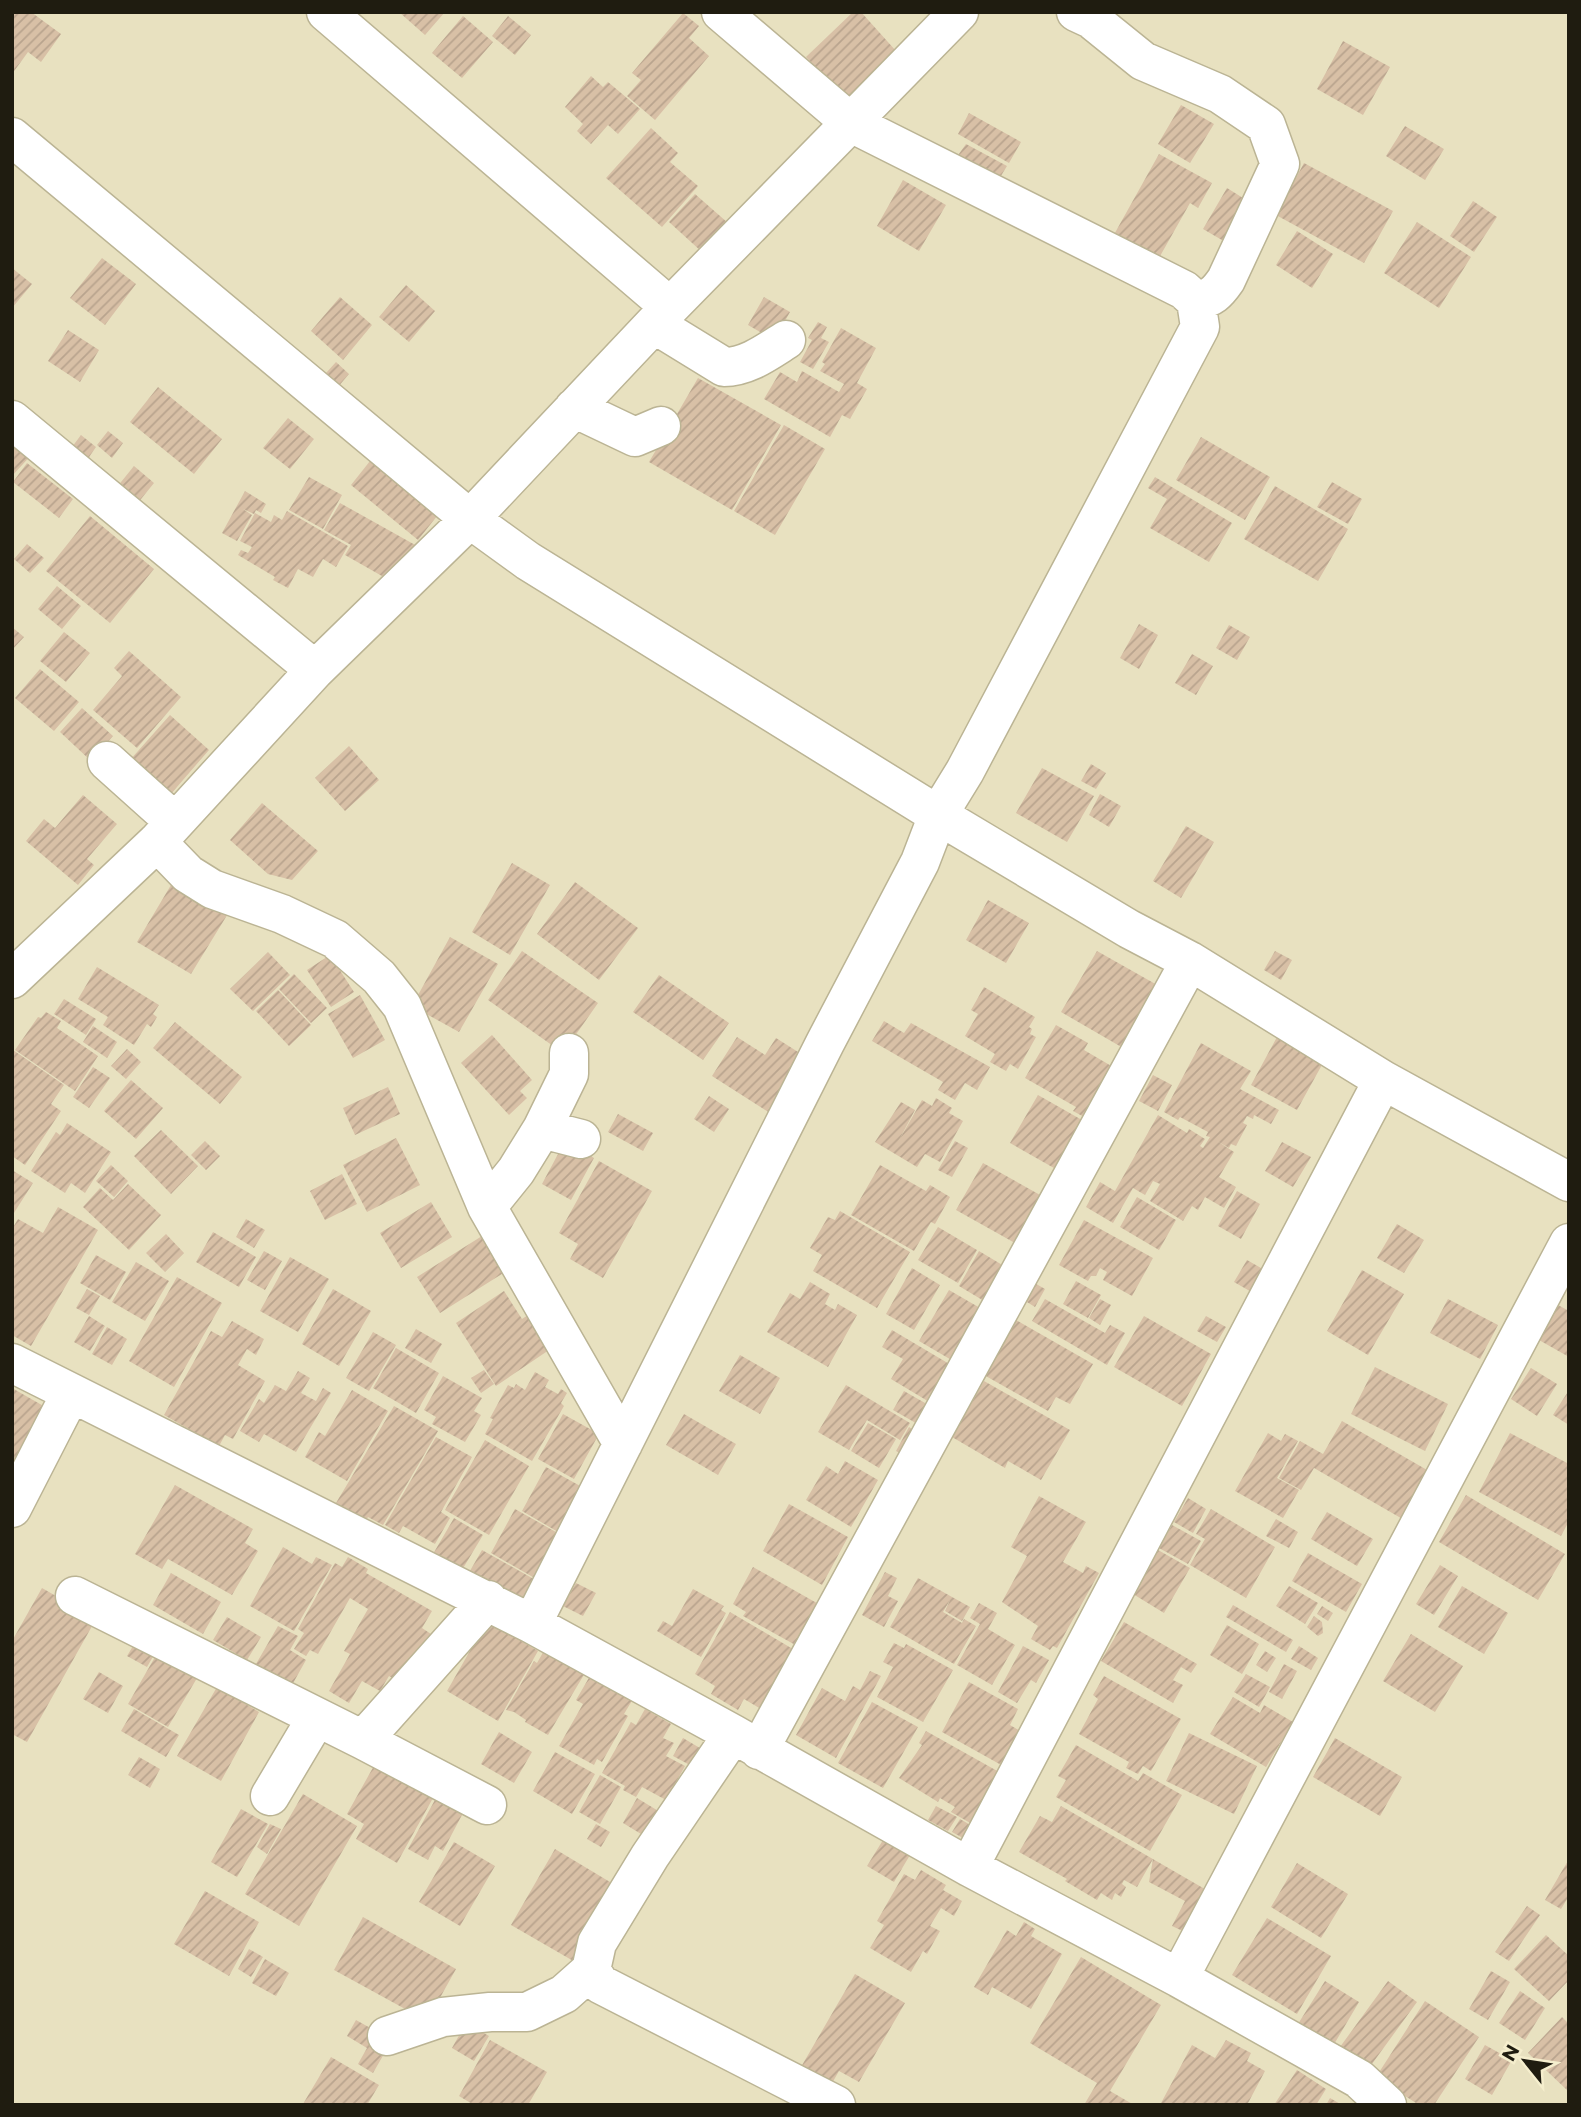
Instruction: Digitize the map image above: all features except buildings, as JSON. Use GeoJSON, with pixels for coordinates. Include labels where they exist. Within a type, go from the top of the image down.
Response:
{"type":"FeatureCollection","features":[{"type":"Feature","properties":{"kind":"street"},"geometry":{"type":"LineString","coordinates":[[326,12],[662,315],[724,367],[736,367],[761,356],[786,340]]}},
{"type":"Feature","properties":{"kind":"street"},"geometry":{"type":"LineString","coordinates":[[532,1624],[825,1043],[873,956],[920,862],[938,815],[965,771],[1200,327],[1196,301],[1184,290],[851,123],[721,12]]}},
{"type":"Feature","properties":{"kind":"street"},"geometry":{"type":"LineString","coordinates":[[12,979],[166,832],[315,670],[470,519],[662,315],[960,12]]}},
{"type":"Feature","properties":{"kind":"street"},"geometry":{"type":"LineString","coordinates":[[1076,12],[1091,19],[1143,61],[1220,94],[1266,125],[1280,164],[1226,280],[1217,294],[1196,301]]}},
{"type":"Feature","properties":{"kind":"street"},"geometry":{"type":"LineString","coordinates":[[12,137],[470,519],[528,561],[938,815],[1129,929],[1190,961],[1384,1080],[1569,1182]]}},
{"type":"Feature","properties":{"kind":"street"},"geometry":{"type":"LineString","coordinates":[[574,408],[635,437],[661,426]]}},
{"type":"Feature","properties":{"kind":"street"},"geometry":{"type":"LineString","coordinates":[[12,420],[315,670]]}},
{"type":"Feature","properties":{"kind":"street"},"geometry":{"type":"LineString","coordinates":[[107,761],[166,832],[188,874],[212,889],[282,914],[335,939],[379,977],[402,1006],[487,1207],[623,1444]]}},
{"type":"Feature","properties":{"kind":"street"},"geometry":{"type":"LineString","coordinates":[[387,2036],[443,2017],[490,2012],[527,2012],[564,1994],[591,1970],[597,1943],[650,1856],[746,1742],[1190,961]]}},
{"type":"Feature","properties":{"kind":"street"},"geometry":{"type":"LineString","coordinates":[[487,1207],[516,1171],[542,1129],[569,1074],[569,1053]]}},
{"type":"Feature","properties":{"kind":"street"},"geometry":{"type":"LineString","coordinates":[[969,1867],[1384,1080]]}},
{"type":"Feature","properties":{"kind":"street"},"geometry":{"type":"LineString","coordinates":[[542,1129],[581,1139]]}},
{"type":"Feature","properties":{"kind":"street"},"geometry":{"type":"LineString","coordinates":[[1179,1978],[1569,1243]]}},
{"type":"Feature","properties":{"kind":"street"},"geometry":{"type":"LineString","coordinates":[[12,1363],[488,1600],[969,1867],[1179,1978],[1359,2079],[1387,2105]]}},
{"type":"Feature","properties":{"kind":"street"},"geometry":{"type":"LineString","coordinates":[[12,1508],[71,1393]]}},
{"type":"Feature","properties":{"kind":"street"},"geometry":{"type":"LineString","coordinates":[[75,1596],[487,1805]]}},
{"type":"Feature","properties":{"kind":"street"},"geometry":{"type":"LineString","coordinates":[[363,1740],[488,1600]]}},
{"type":"Feature","properties":{"kind":"street"},"geometry":{"type":"LineString","coordinates":[[270,1796],[317,1717]]}},
{"type":"Feature","properties":{"kind":"street"},"geometry":{"type":"LineString","coordinates":[[591,1970],[600,1984],[795,2096],[836,2105]]}}]}
